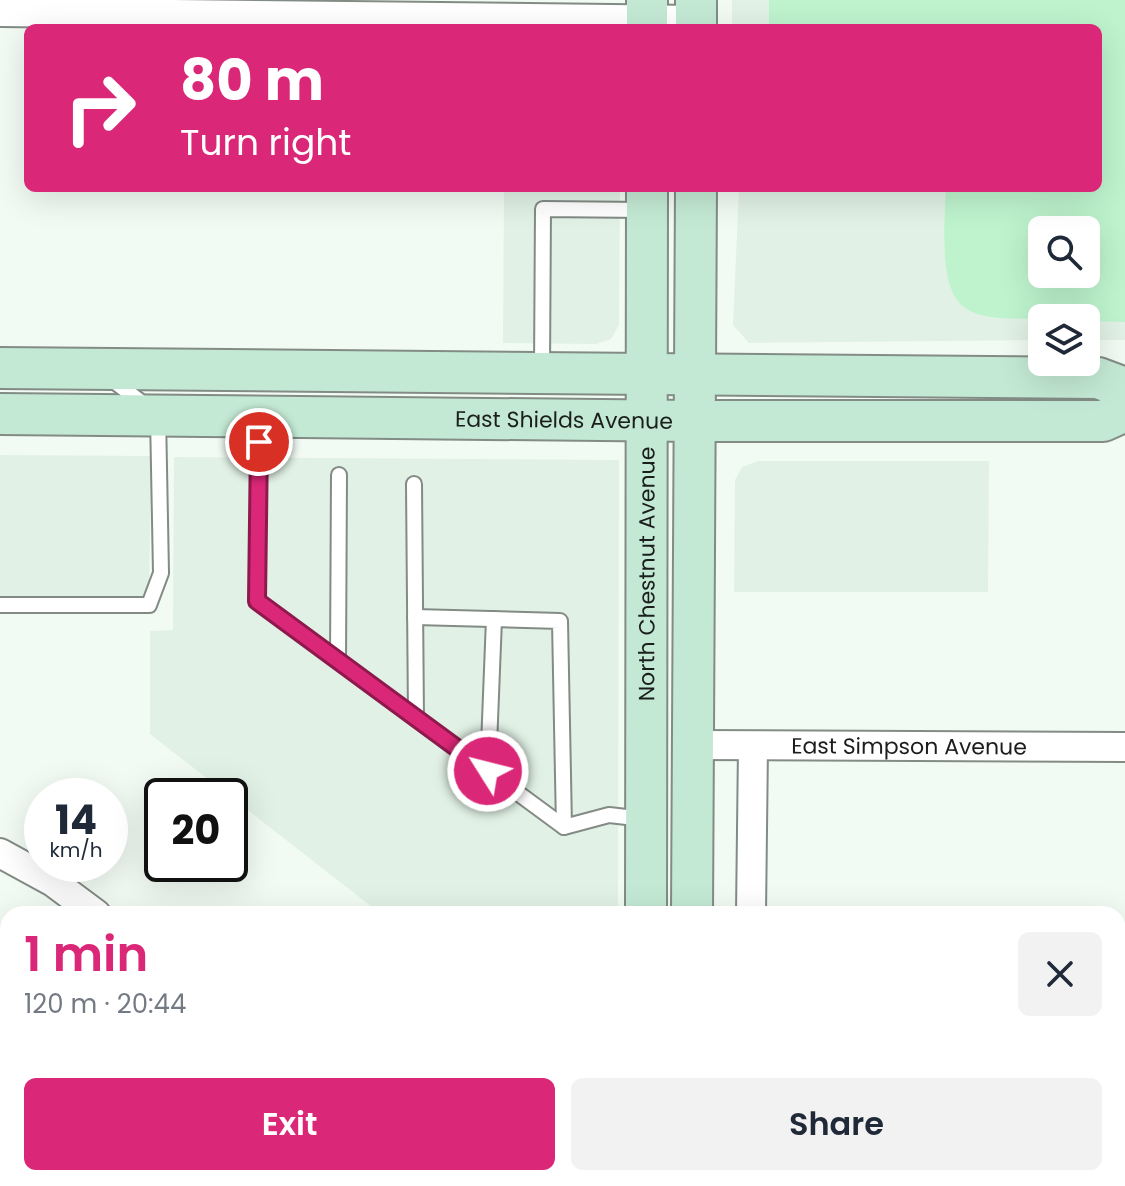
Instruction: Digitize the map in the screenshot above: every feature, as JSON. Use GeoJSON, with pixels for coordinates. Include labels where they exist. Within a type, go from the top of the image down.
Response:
{"type":"FeatureCollection","features":[{"type":"Feature","properties":{"kind":"main road"},"geometry":{"type":"LineString","coordinates":[[692,906],[696,192]]}},
{"type":"Feature","properties":{"kind":"main road","name":"North Chestnut Avenue"},"geometry":{"type":"LineString","coordinates":[[646,906],[647,199]]}},
{"type":"Feature","properties":{"kind":"main road","name":"East Shields Avenue"},"geometry":{"type":"LineString","coordinates":[[0,368],[695,377],[1098,378],[1125,388]]}},
{"type":"Feature","properties":{"kind":"main road","name":"East Shields Avenue"},"geometry":{"type":"LineString","coordinates":[[0,414],[647,421],[1103,421],[1125,411]]}},
{"type":"Feature","properties":{"kind":"main road"},"geometry":{"type":"LineString","coordinates":[[646,819],[661,820],[671,836],[671,906]]}},
{"type":"Feature","properties":{"kind":"street"},"geometry":{"type":"LineString","coordinates":[[0,12],[696,16]]}},
{"type":"Feature","properties":{"kind":"street","name":"East Simpson Avenue"},"geometry":{"type":"LineString","coordinates":[[693,745],[1125,747]]}},
{"type":"Feature","properties":{"kind":"street"},"geometry":{"type":"LineString","coordinates":[[751,906],[753,746]]}},
{"type":"Feature","properties":{"kind":"street"},"geometry":{"type":"LineString","coordinates":[[0,853],[53,882],[85,906]]}},
{"type":"Feature","properties":{"kind":"lane"},"geometry":{"type":"LineString","coordinates":[[542,374],[543,209],[647,199]]}},
{"type":"Feature","properties":{"kind":"lane"},"geometry":{"type":"LineString","coordinates":[[0,605],[149,605],[161,573],[158,415],[99,369]]}},
{"type":"Feature","properties":{"kind":"lane"},"geometry":{"type":"LineString","coordinates":[[259,416],[257,601],[564,827]]}},
{"type":"Feature","properties":{"kind":"lane"},"geometry":{"type":"LineString","coordinates":[[338,661],[339,475]]}},
{"type":"Feature","properties":{"kind":"lane"},"geometry":{"type":"LineString","coordinates":[[414,484],[416,718]]}},
{"type":"Feature","properties":{"kind":"lane"},"geometry":{"type":"LineString","coordinates":[[415,617],[560,621],[564,827]]}},
{"type":"Feature","properties":{"kind":"lane"},"geometry":{"type":"LineString","coordinates":[[488,771],[494,619]]}},
{"type":"Feature","properties":{"kind":"lane"},"geometry":{"type":"LineString","coordinates":[[564,827],[609,815],[646,819]]}},
{"type":"Feature","properties":{"kind":"shaded area"},"geometry":{"type":"Polygon","coordinates":[[[732,0],[1125,0],[1125,340],[1100,340],[1100,304],[1028,304],[1028,340],[749,343],[733,325],[739,192],[1102,192],[1102,24],[732,24],[732,0]]]}},
{"type":"Feature","properties":{"kind":"shaded area"},"geometry":{"type":"Polygon","coordinates":[[[504,192],[620,192],[619,325],[611,339],[596,344],[503,343],[504,192]]]}},
{"type":"Feature","properties":{"kind":"shaded area"},"geometry":{"type":"Polygon","coordinates":[[[0,455],[151,456],[149,598],[0,606],[0,455]]]}},
{"type":"Feature","properties":{"kind":"shaded area"},"geometry":{"type":"Polygon","coordinates":[[[174,457],[619,460],[618,906],[371,906],[248,810],[248,778],[206,778],[150,734],[150,631],[173,630],[174,457]]]}},
{"type":"Feature","properties":{"kind":"shaded area"},"geometry":{"type":"Polygon","coordinates":[[[758,461],[989,461],[988,592],[734,592],[735,480],[742,467],[758,461]]]}},
{"type":"Feature","properties":{"kind":"green space"},"geometry":{"type":"Polygon","coordinates":[[[769,0],[1125,0],[1125,322],[1100,321],[1100,304],[1028,304],[1028,318],[985,316],[966,308],[954,294],[947,271],[944,236],[946,192],[1102,192],[1102,24],[769,24],[769,0]]]}},
{"type":"Feature","properties":{"kind":"route"},"geometry":{"type":"LineString","coordinates":[[259,442],[257,601],[488,771]]}}]}
